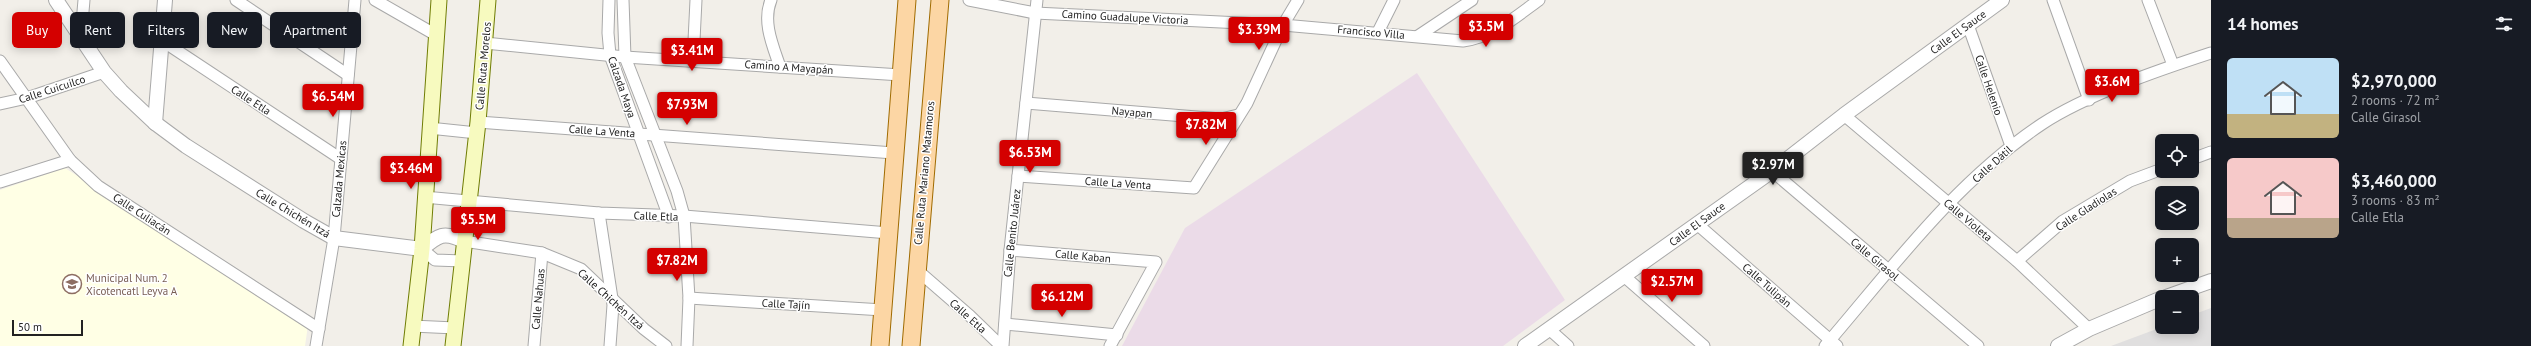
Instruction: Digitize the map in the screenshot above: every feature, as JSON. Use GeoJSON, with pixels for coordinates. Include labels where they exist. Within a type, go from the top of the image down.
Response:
{"type":"FeatureCollection","features":[{"type":"Feature","properties":{"kind":"main road"},"geometry":{"type":"LineString","coordinates":[[411,346],[412,326],[422,249],[424,197],[439,0]]}},
{"type":"Feature","properties":{"kind":"main road","name":"Calle Ruta Morelos"},"geometry":{"type":"LineString","coordinates":[[453,346],[477,128],[488,0]]}},
{"type":"Feature","properties":{"kind":"main road"},"geometry":{"type":"LineString","coordinates":[[880,346],[907,0]]}},
{"type":"Feature","properties":{"kind":"main road","name":"Calle Ruta Mariano Matamoros"},"geometry":{"type":"LineString","coordinates":[[911,346],[916,270],[940,0]]}},
{"type":"Feature","properties":{"kind":"street","name":"Calle Chichén Itzá"},"geometry":{"type":"LineString","coordinates":[[56,0],[70,20]]}},
{"type":"Feature","properties":{"kind":"street"},"geometry":{"type":"LineString","coordinates":[[83,12],[84,0]]}},
{"type":"Feature","properties":{"kind":"street"},"geometry":{"type":"LineString","coordinates":[[164,12],[165,0]]}},
{"type":"Feature","properties":{"kind":"street"},"geometry":{"type":"LineString","coordinates":[[236,0],[348,75]]}},
{"type":"Feature","properties":{"kind":"street","name":"Calzada Mexicas"},"geometry":{"type":"LineString","coordinates":[[316,346],[334,238],[355,0]]}},
{"type":"Feature","properties":{"kind":"street"},"geometry":{"type":"LineString","coordinates":[[375,0],[436,35]]}},
{"type":"Feature","properties":{"kind":"street","name":"Calzada Maya"},"geometry":{"type":"LineString","coordinates":[[609,0],[608,33],[610,55],[669,217]]}},
{"type":"Feature","properties":{"kind":"street","name":"Calzada Maya"},"geometry":{"type":"LineString","coordinates":[[624,0],[625,57],[631,67],[684,216],[689,298],[687,346]]}},
{"type":"Feature","properties":{"kind":"street"},"geometry":{"type":"LineString","coordinates":[[693,61],[696,0]]}},
{"type":"Feature","properties":{"kind":"street"},"geometry":{"type":"LineString","coordinates":[[771,0],[768,21],[771,39],[780,67]]}},
{"type":"Feature","properties":{"kind":"street","name":"Camino Guadalupe Victoria"},"geometry":{"type":"LineString","coordinates":[[969,0],[1035,12],[1283,25]]}},
{"type":"Feature","properties":{"kind":"street","name":"Calle Benito Juárez"},"geometry":{"type":"LineString","coordinates":[[1002,346],[1010,250],[1037,0]]}},
{"type":"Feature","properties":{"kind":"street"},"geometry":{"type":"LineString","coordinates":[[1238,115],[1247,103],[1283,25],[1298,0]]}},
{"type":"Feature","properties":{"kind":"street"},"geometry":{"type":"LineString","coordinates":[[1378,32],[1394,0]]}},
{"type":"Feature","properties":{"kind":"street","name":"Francisco Villa"},"geometry":{"type":"LineString","coordinates":[[1283,25],[1418,36],[1472,0]]}},
{"type":"Feature","properties":{"kind":"street"},"geometry":{"type":"LineString","coordinates":[[1418,36],[1463,41],[1478,39],[1493,33],[1539,0]]}},
{"type":"Feature","properties":{"kind":"street","name":"Calle El Sauce"},"geometry":{"type":"LineString","coordinates":[[1526,346],[1772,171],[1844,115],[2002,0]]}},
{"type":"Feature","properties":{"kind":"street"},"geometry":{"type":"LineString","coordinates":[[2053,0],[2089,100]]}},
{"type":"Feature","properties":{"kind":"street"},"geometry":{"type":"LineString","coordinates":[[2148,0],[2173,65]]}},
{"type":"Feature","properties":{"kind":"street","name":"Calle Helenio"},"geometry":{"type":"LineString","coordinates":[[1968,25],[2011,146]]}},
{"type":"Feature","properties":{"kind":"street","name":"Camino A Mayapán"},"geometry":{"type":"LineString","coordinates":[[485,42],[625,57],[900,75]]}},
{"type":"Feature","properties":{"kind":"street","name":"Calle Chichén Itzá"},"geometry":{"type":"LineString","coordinates":[[89,48],[104,72],[155,123],[236,178],[334,238],[422,249],[437,236],[445,235],[464,242],[542,253],[581,269],[612,300],[666,346]]}},
{"type":"Feature","properties":{"kind":"street"},"geometry":{"type":"LineString","coordinates":[[155,123],[160,48]]}},
{"type":"Feature","properties":{"kind":"street","name":"Calle Etla"},"geometry":{"type":"LineString","coordinates":[[173,48],[341,159]]}},
{"type":"Feature","properties":{"kind":"street","name":"Calle Dátil"},"geometry":{"type":"LineString","coordinates":[[1831,344],[1889,271],[1947,204],[2011,146],[2043,123],[2089,100],[2173,65],[2211,53]]}},
{"type":"Feature","properties":{"kind":"street","name":"Calle Culiacán"},"geometry":{"type":"LineString","coordinates":[[0,61],[70,160],[98,186],[319,329]]}},
{"type":"Feature","properties":{"kind":"street","name":"Calle Cuicuilco"},"geometry":{"type":"LineString","coordinates":[[0,104],[27,98],[104,72]]}},
{"type":"Feature","properties":{"kind":"street","name":"Nayapan"},"geometry":{"type":"LineString","coordinates":[[1026,103],[1221,119],[1238,115]]}},
{"type":"Feature","properties":{"kind":"street","name":"Calle La Venta"},"geometry":{"type":"LineString","coordinates":[[1018,176],[1194,188],[1238,115]]}},
{"type":"Feature","properties":{"kind":"street","name":"Calle Violeta"},"geometry":{"type":"LineString","coordinates":[[1844,115],[1947,204],[2017,261],[2089,329]]}},
{"type":"Feature","properties":{"kind":"street","name":"Calle La Venta"},"geometry":{"type":"LineString","coordinates":[[429,128],[477,128],[638,134],[894,153]]}},
{"type":"Feature","properties":{"kind":"street"},"geometry":{"type":"LineString","coordinates":[[2199,156],[2211,152]]}},
{"type":"Feature","properties":{"kind":"street"},"geometry":{"type":"LineString","coordinates":[[0,182],[70,160]]}},
{"type":"Feature","properties":{"kind":"street","name":"Calle Girasol"},"geometry":{"type":"LineString","coordinates":[[1772,171],[1978,346]]}},
{"type":"Feature","properties":{"kind":"street","name":"Calle Gladiolas"},"geometry":{"type":"LineString","coordinates":[[2017,261],[2063,221],[2130,181],[2155,172]]}},
{"type":"Feature","properties":{"kind":"street","name":"Calle Etla"},"geometry":{"type":"LineString","coordinates":[[424,197],[599,213],[669,217],[684,216],[889,233]]}},
{"type":"Feature","properties":{"kind":"street"},"geometry":{"type":"LineString","coordinates":[[599,213],[612,300],[610,346]]}},
{"type":"Feature","properties":{"kind":"street","name":"Calle Tulipán"},"geometry":{"type":"LineString","coordinates":[[1698,224],[1831,344]]}},
{"type":"Feature","properties":{"kind":"street"},"geometry":{"type":"LineString","coordinates":[[422,249],[435,260],[463,262]]}},
{"type":"Feature","properties":{"kind":"street","name":"Calle Kaban"},"geometry":{"type":"LineString","coordinates":[[1010,250],[1156,262],[1117,335]]}},
{"type":"Feature","properties":{"kind":"street","name":"Calle Nahuas"},"geometry":{"type":"LineString","coordinates":[[534,346],[542,253]]}},
{"type":"Feature","properties":{"kind":"street","name":"Calle Etla"},"geometry":{"type":"LineString","coordinates":[[916,270],[970,316],[1002,346]]}},
{"type":"Feature","properties":{"kind":"street"},"geometry":{"type":"LineString","coordinates":[[1625,277],[1704,346]]}},
{"type":"Feature","properties":{"kind":"street"},"geometry":{"type":"LineString","coordinates":[[2186,290],[2211,281]]}},
{"type":"Feature","properties":{"kind":"street","name":"Calle Tajín"},"geometry":{"type":"LineString","coordinates":[[689,298],[883,310]]}},
{"type":"Feature","properties":{"kind":"street"},"geometry":{"type":"LineString","coordinates":[[2058,346],[2089,329],[2155,301]]}},
{"type":"Feature","properties":{"kind":"street"},"geometry":{"type":"LineString","coordinates":[[1004,324],[1117,335],[1110,346]]}},
{"type":"Feature","properties":{"kind":"street"},"geometry":{"type":"LineString","coordinates":[[412,326],[455,328]]}},
{"type":"Feature","properties":{"kind":"street"},"geometry":{"type":"LineString","coordinates":[[1549,329],[1568,346]]}},
{"type":"Feature","properties":{"kind":"shaded area"},"geometry":{"type":"Polygon","coordinates":[[[1417,73],[1565,300],[1503,346],[1122,346],[1185,228],[1417,73]]]}},
{"type":"Feature","properties":{"kind":"shaded area","name":"Municipal Num. 2 Xicotencatl Leyva A"},"geometry":{"type":"Polygon","coordinates":[[[65,168],[308,325],[305,346],[0,346],[0,190],[65,168]]]}},
{"type":"Feature","properties":{"kind":"shaded area"},"geometry":{"type":"Polygon","coordinates":[[[2211,308],[2211,346],[2111,346],[2155,330],[2155,334],[2199,334],[2199,312],[2211,308]]]}},
{"type":"Feature","properties":{"kind":"place","name":"Municipal Num. 2 Xicotencatl Leyva A"},"geometry":{"type":"Point","coordinates":[72,284]}}]}
